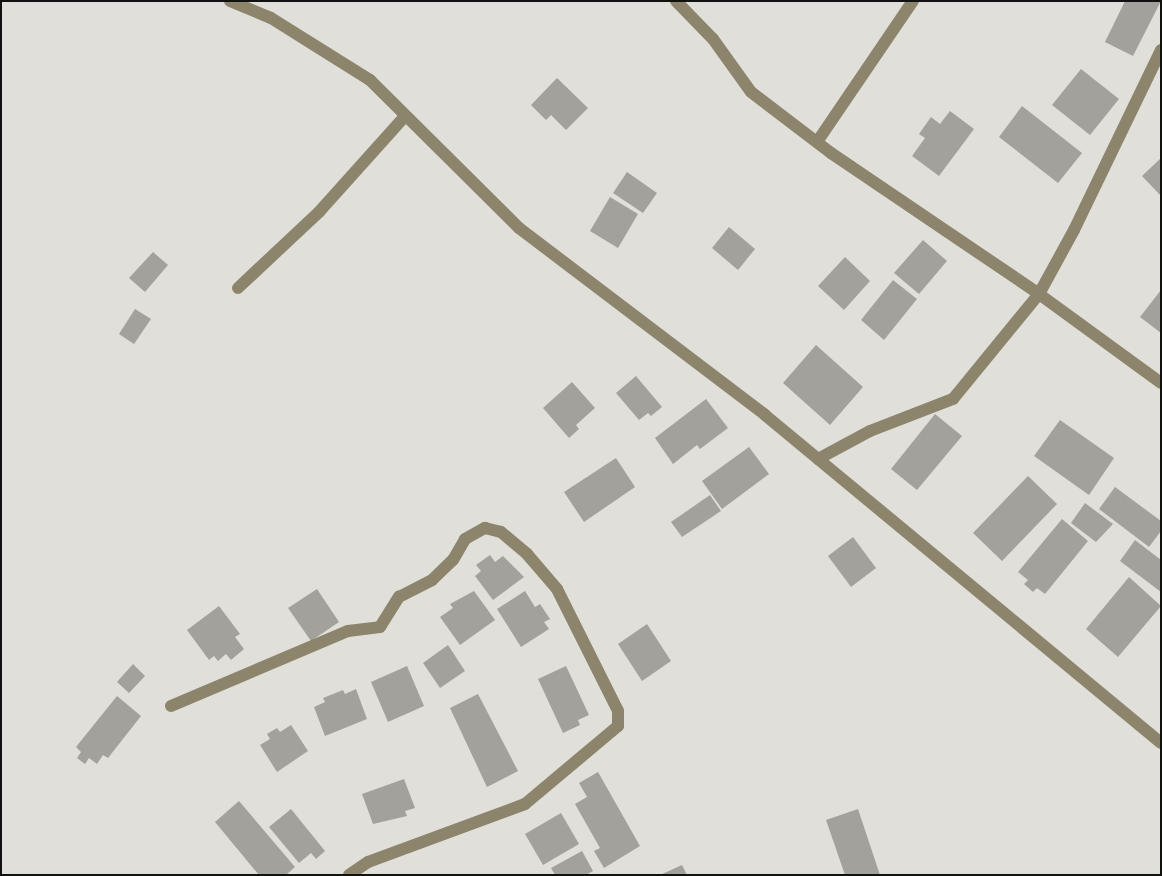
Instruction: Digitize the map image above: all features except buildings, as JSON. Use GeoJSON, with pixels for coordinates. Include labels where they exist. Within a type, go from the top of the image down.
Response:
{"type":"FeatureCollection","features":[{"type":"Feature","properties":{"kind":"street"},"geometry":{"type":"LineString","coordinates":[[230,1],[271,18],[370,80],[519,228],[818,459],[1161,744]]}},
{"type":"Feature","properties":{"kind":"street"},"geometry":{"type":"LineString","coordinates":[[676,1],[713,39],[751,92],[817,142],[1039,294],[1161,384]]}},
{"type":"Feature","properties":{"kind":"street"},"geometry":{"type":"LineString","coordinates":[[817,142],[913,1]]}},
{"type":"Feature","properties":{"kind":"street"},"geometry":{"type":"LineString","coordinates":[[818,459],[870,430],[954,399],[1039,294],[1078,221],[1161,50]]}},
{"type":"Feature","properties":{"kind":"street"},"geometry":{"type":"LineString","coordinates":[[238,288],[319,212],[405,116]]}},
{"type":"Feature","properties":{"kind":"street"},"geometry":{"type":"LineString","coordinates":[[171,706],[348,632],[380,628],[399,597],[432,580],[453,560],[465,539],[485,528],[501,532],[527,554],[557,589],[618,711],[618,726],[525,804],[368,862],[349,875]]}}]}
